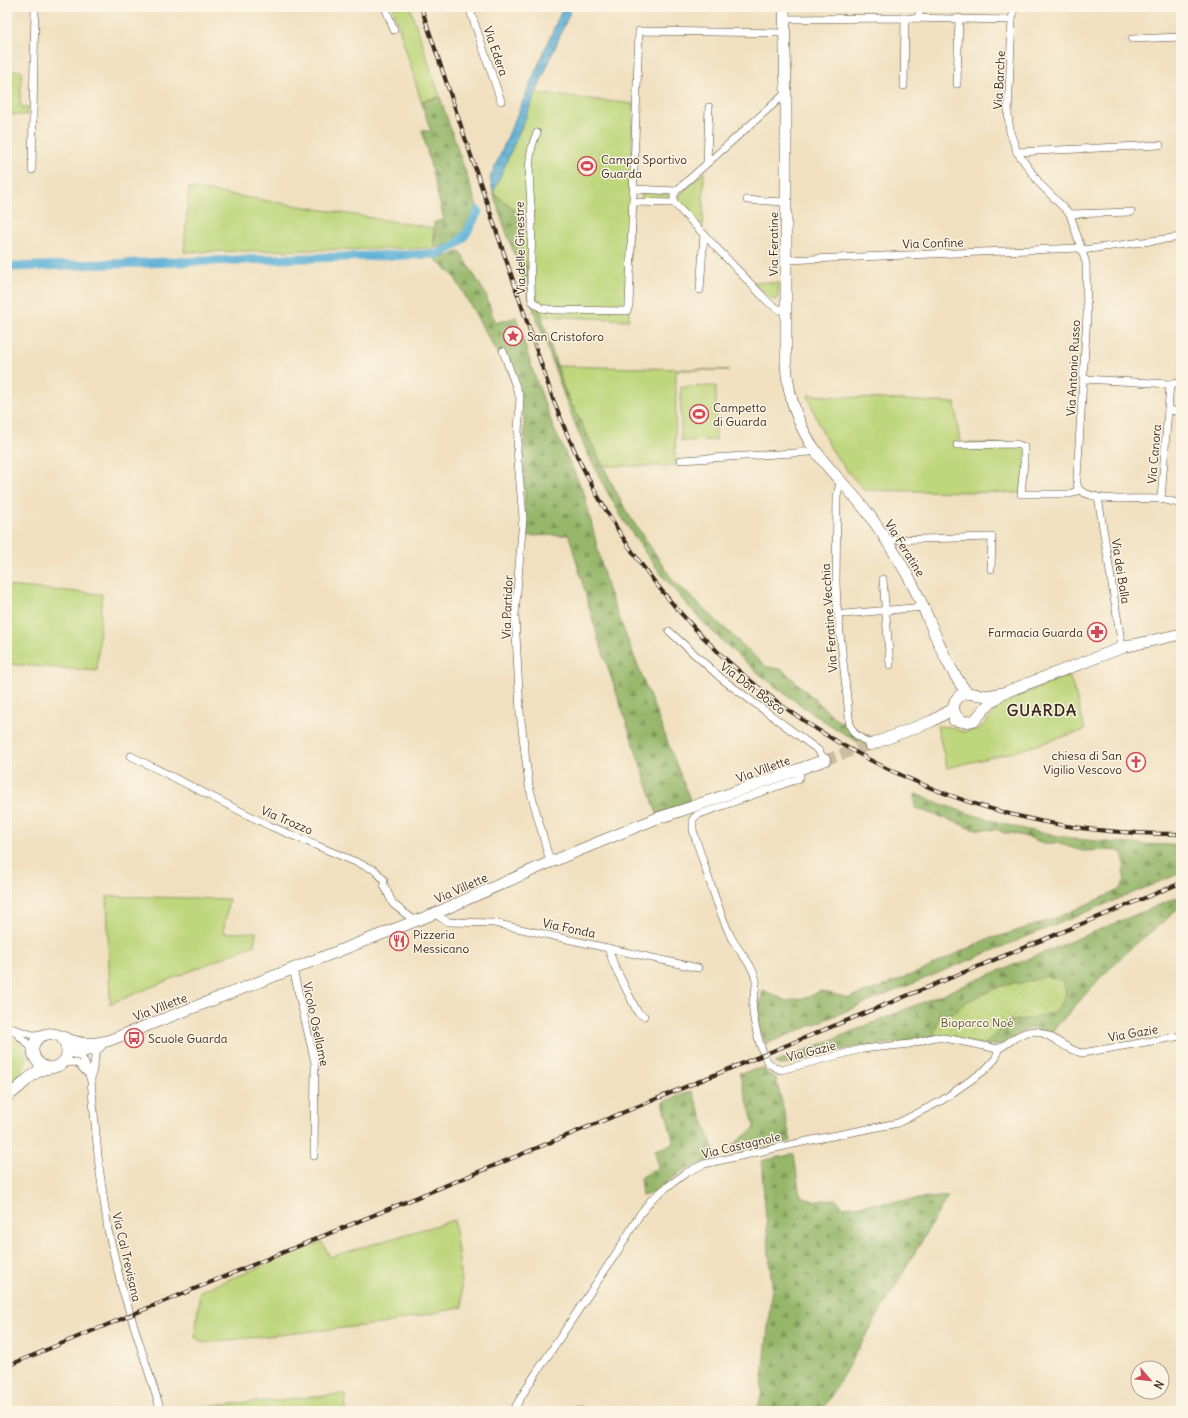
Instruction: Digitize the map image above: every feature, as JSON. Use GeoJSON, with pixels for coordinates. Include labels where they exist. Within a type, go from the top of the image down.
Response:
{"type":"FeatureCollection","features":[{"type":"Feature","properties":{"kind":"street"},"geometry":{"type":"LineString","coordinates":[[32,170],[35,7]]}},
{"type":"Feature","properties":{"kind":"street"},"geometry":{"type":"LineString","coordinates":[[385,7],[394,30]]}},
{"type":"Feature","properties":{"kind":"street","name":"Via Edera"},"geometry":{"type":"LineString","coordinates":[[469,7],[501,101]]}},
{"type":"Feature","properties":{"kind":"street","name":"Via Feratine"},"geometry":{"type":"LineString","coordinates":[[784,7],[786,93],[786,364],[788,388],[793,407],[801,425],[815,449],[860,503],[886,540],[914,587],[952,673],[955,693],[954,705]]}},
{"type":"Feature","properties":{"kind":"street"},"geometry":{"type":"LineString","coordinates":[[919,18],[920,7]]}},
{"type":"Feature","properties":{"kind":"street","name":"Via Barche"},"geometry":{"type":"LineString","coordinates":[[1014,7],[1012,20],[1008,114],[1010,132],[1017,152],[1040,184],[1070,214],[1075,225],[1081,249]]}},
{"type":"Feature","properties":{"kind":"street"},"geometry":{"type":"LineString","coordinates":[[904,86],[905,18]]}},
{"type":"Feature","properties":{"kind":"street"},"geometry":{"type":"LineString","coordinates":[[784,19],[959,18],[1012,20]]}},
{"type":"Feature","properties":{"kind":"street"},"geometry":{"type":"LineString","coordinates":[[958,84],[959,18]]}},
{"type":"Feature","properties":{"kind":"street","name":"Via delle Ginestre"},"geometry":{"type":"LineString","coordinates":[[537,133],[532,141],[529,173],[532,222],[530,286],[532,301],[541,308],[554,310],[627,311],[629,306],[639,31],[784,33]]}},
{"type":"Feature","properties":{"kind":"street"},"geometry":{"type":"LineString","coordinates":[[1132,39],[1181,37]]}},
{"type":"Feature","properties":{"kind":"street"},"geometry":{"type":"LineString","coordinates":[[786,93],[676,191],[674,195],[674,203],[769,303],[776,308],[786,311]]}},
{"type":"Feature","properties":{"kind":"street"},"geometry":{"type":"LineString","coordinates":[[707,163],[709,107]]}},
{"type":"Feature","properties":{"kind":"street"},"geometry":{"type":"LineString","coordinates":[[1017,152],[1160,145]]}},
{"type":"Feature","properties":{"kind":"street"},"geometry":{"type":"LineString","coordinates":[[634,189],[676,191]]}},
{"type":"Feature","properties":{"kind":"street"},"geometry":{"type":"LineString","coordinates":[[747,200],[786,202]]}},
{"type":"Feature","properties":{"kind":"street"},"geometry":{"type":"LineString","coordinates":[[633,202],[674,203]]}},
{"type":"Feature","properties":{"kind":"street"},"geometry":{"type":"LineString","coordinates":[[1070,214],[1131,212]]}},
{"type":"Feature","properties":{"kind":"street"},"geometry":{"type":"LineString","coordinates":[[700,290],[704,234]]}},
{"type":"Feature","properties":{"kind":"street","name":"Via Confine"},"geometry":{"type":"LineString","coordinates":[[786,260],[1081,249],[1181,237]]}},
{"type":"Feature","properties":{"kind":"street","name":"Via Antonio Russo"},"geometry":{"type":"LineString","coordinates":[[1079,490],[1077,477],[1087,315],[1086,263],[1081,249]]}},
{"type":"Feature","properties":{"kind":"street","name":"Via Partidor"},"geometry":{"type":"LineString","coordinates":[[503,351],[520,398],[517,450],[523,518],[515,615],[520,712],[529,786],[549,858],[546,864]]}},
{"type":"Feature","properties":{"kind":"street"},"geometry":{"type":"LineString","coordinates":[[1084,379],[1170,384],[1181,383]]}},
{"type":"Feature","properties":{"kind":"street","name":"Via Canora"},"geometry":{"type":"LineString","coordinates":[[1161,499],[1170,384]]}},
{"type":"Feature","properties":{"kind":"street","name":"Via Canora"},"geometry":{"type":"LineString","coordinates":[[1168,410],[1181,412]]}},
{"type":"Feature","properties":{"kind":"street"},"geometry":{"type":"LineString","coordinates":[[956,445],[1016,444],[1024,447],[1021,494],[1070,494],[1079,490],[1098,497],[1161,499],[1181,504]]}},
{"type":"Feature","properties":{"kind":"street"},"geometry":{"type":"LineString","coordinates":[[681,460],[810,452],[815,449]]}},
{"type":"Feature","properties":{"kind":"street","name":"Via Feratine Vecchia"},"geometry":{"type":"LineString","coordinates":[[842,482],[839,487],[837,497],[836,535],[836,583],[839,629],[850,726],[854,733],[870,744]]}},
{"type":"Feature","properties":{"kind":"street","name":"Via dei Balla"},"geometry":{"type":"LineString","coordinates":[[1098,497],[1122,648]]}},
{"type":"Feature","properties":{"kind":"street"},"geometry":{"type":"LineString","coordinates":[[886,540],[992,537],[991,569]]}},
{"type":"Feature","properties":{"kind":"street"},"geometry":{"type":"LineString","coordinates":[[883,579],[890,665]]}},
{"type":"Feature","properties":{"kind":"street"},"geometry":{"type":"LineString","coordinates":[[844,614],[924,607]]}},
{"type":"Feature","properties":{"kind":"street","name":"Via Don Bosco"},"geometry":{"type":"LineString","coordinates":[[669,631],[722,679],[818,750],[825,760]]}},
{"type":"Feature","properties":{"kind":"street"},"geometry":{"type":"LineString","coordinates":[[870,744],[932,721],[954,705],[959,696],[971,694],[988,696],[1003,693],[1122,648],[1181,634]]}},
{"type":"Feature","properties":{"kind":"street","name":"Via Feratine"},"geometry":{"type":"LineString","coordinates":[[952,673],[971,694]]}},
{"type":"Feature","properties":{"kind":"street"},"geometry":{"type":"LineString","coordinates":[[932,721],[951,720],[972,722],[978,718],[989,703],[1003,693]]}},
{"type":"Feature","properties":{"kind":"street"},"geometry":{"type":"LineString","coordinates":[[971,694],[981,703],[982,710],[980,714]]}},
{"type":"Feature","properties":{"kind":"street"},"geometry":{"type":"LineString","coordinates":[[954,705],[956,716],[962,721]]}},
{"type":"Feature","properties":{"kind":"street","name":"Via Trozzo"},"geometry":{"type":"LineString","coordinates":[[131,756],[270,826],[375,870],[384,880],[384,885],[393,904],[415,922]]}},
{"type":"Feature","properties":{"kind":"street","name":"Via Villette"},"geometry":{"type":"LineString","coordinates":[[68,1052],[93,1049],[108,1041],[415,922],[546,864],[655,819],[825,760]]}},
{"type":"Feature","properties":{"kind":"street","name":"Via Gazie"},"geometry":{"type":"LineString","coordinates":[[797,770],[800,776],[798,779],[697,815],[693,820],[696,840],[725,924],[733,942],[750,964],[756,981],[752,1001],[754,1021],[764,1056],[774,1067],[781,1070],[862,1049],[910,1044],[935,1037],[998,1049],[1027,1032],[1037,1031],[1074,1052],[1082,1053],[1181,1036]]}},
{"type":"Feature","properties":{"kind":"street","name":"Via Fonda"},"geometry":{"type":"LineString","coordinates":[[436,913],[441,918],[449,922],[494,923],[698,968]]}},
{"type":"Feature","properties":{"kind":"street"},"geometry":{"type":"LineString","coordinates":[[608,948],[614,965],[638,1013],[644,1016]]}},
{"type":"Feature","properties":{"kind":"street","name":"Vicolo Osellame"},"geometry":{"type":"LineString","coordinates":[[293,969],[316,1063],[314,1156]]}},
{"type":"Feature","properties":{"kind":"street"},"geometry":{"type":"LineString","coordinates":[[10,1027],[33,1035],[45,1034]]}},
{"type":"Feature","properties":{"kind":"street"},"geometry":{"type":"LineString","coordinates":[[10,1027],[34,1053],[40,1064],[53,1067],[65,1060],[68,1052],[67,1045],[61,1037]]}},
{"type":"Feature","properties":{"kind":"street","name":"Via Villette"},"geometry":{"type":"LineString","coordinates":[[45,1034],[51,1033],[84,1044],[108,1041]]}},
{"type":"Feature","properties":{"kind":"street"},"geometry":{"type":"LineString","coordinates":[[20,1085],[34,1053],[37,1040],[45,1034]]}},
{"type":"Feature","properties":{"kind":"street","name":"Via Cal Trevisana"},"geometry":{"type":"LineString","coordinates":[[90,1079],[96,1052],[108,1041]]}},
{"type":"Feature","properties":{"kind":"street","name":"Via Castagnole"},"geometry":{"type":"LineString","coordinates":[[513,1411],[529,1384],[621,1246],[640,1214],[652,1200],[667,1187],[686,1173],[704,1164],[898,1123],[942,1101],[985,1070],[996,1058],[998,1049]]}},
{"type":"Feature","properties":{"kind":"street","name":"Via Cal Trevisana"},"geometry":{"type":"LineString","coordinates":[[68,1052],[81,1057],[90,1079],[99,1166],[108,1230],[122,1288],[161,1411]]}},
{"type":"Feature","properties":{"kind":"street"},"geometry":{"type":"LineString","coordinates":[[7,1096],[38,1072],[70,1061],[83,1068],[90,1079]]}},
{"type":"Feature","properties":{"kind":"green space"},"geometry":{"type":"Polygon","coordinates":[[[393,7],[410,7],[440,97],[421,101],[393,7]]]}},
{"type":"Feature","properties":{"kind":"green space"},"geometry":{"type":"Polygon","coordinates":[[[7,70],[22,71],[20,106],[28,107],[27,115],[7,115],[7,70]]]}},
{"type":"Feature","properties":{"kind":"green space"},"geometry":{"type":"Polygon","coordinates":[[[536,93],[633,104],[629,320],[542,316],[521,249],[524,224],[512,207],[493,193],[536,93]]]}},
{"type":"Feature","properties":{"kind":"green space"},"geometry":{"type":"Polygon","coordinates":[[[440,97],[478,209],[462,236],[451,244],[434,248],[434,222],[444,220],[422,130],[431,132],[421,101],[440,97]]]}},
{"type":"Feature","properties":{"kind":"green space"},"geometry":{"type":"Polygon","coordinates":[[[704,172],[703,228],[678,201],[680,195],[704,172]]]}},
{"type":"Feature","properties":{"kind":"green space"},"geometry":{"type":"Polygon","coordinates":[[[189,188],[434,228],[434,248],[184,252],[189,188]]]}},
{"type":"Feature","properties":{"kind":"green space"},"geometry":{"type":"Polygon","coordinates":[[[642,192],[668,194],[668,201],[642,199],[642,192]]]}},
{"type":"Feature","properties":{"kind":"green space"},"geometry":{"type":"Polygon","coordinates":[[[493,193],[512,207],[524,224],[521,249],[564,389],[626,511],[673,580],[765,666],[783,670],[837,720],[872,737],[858,742],[777,688],[740,658],[706,625],[674,590],[645,552],[618,511],[580,437],[493,193]]]}},
{"type":"Feature","properties":{"kind":"green space"},"geometry":{"type":"Polygon","coordinates":[[[460,251],[486,295],[495,323],[516,317],[533,371],[554,429],[584,493],[607,587],[691,802],[657,814],[598,638],[569,535],[525,536],[524,417],[502,354],[497,353],[454,276],[434,258],[449,256],[460,251]]]}},
{"type":"Feature","properties":{"kind":"green space"},"geometry":{"type":"Polygon","coordinates":[[[754,282],[779,283],[778,298],[775,300],[772,299],[754,282]]]}},
{"type":"Feature","properties":{"kind":"green space"},"geometry":{"type":"Polygon","coordinates":[[[557,366],[729,370],[676,370],[675,466],[603,466],[564,389],[557,366]]]}},
{"type":"Feature","properties":{"kind":"green space","name":"Campetto di Guarda"},"geometry":{"type":"Polygon","coordinates":[[[716,386],[716,440],[681,441],[681,387],[716,386]]]}},
{"type":"Feature","properties":{"kind":"green space"},"geometry":{"type":"Polygon","coordinates":[[[808,395],[955,403],[960,443],[1029,444],[1021,493],[864,490],[847,471],[828,443],[808,395]]]}},
{"type":"Feature","properties":{"kind":"green space"},"geometry":{"type":"Polygon","coordinates":[[[7,586],[102,594],[97,671],[7,664],[7,586]]]}},
{"type":"Feature","properties":{"kind":"green space"},"geometry":{"type":"Polygon","coordinates":[[[1069,675],[1085,730],[1017,751],[947,768],[937,726],[950,727],[964,732],[979,729],[998,705],[1069,675]]]}},
{"type":"Feature","properties":{"kind":"green space"},"geometry":{"type":"Polygon","coordinates":[[[915,794],[979,817],[1045,834],[1113,843],[1181,845],[1181,873],[766,1044],[760,1029],[758,1017],[759,1005],[763,990],[787,1001],[809,997],[820,991],[849,998],[921,971],[987,939],[1004,935],[1058,917],[1117,891],[1122,886],[1125,879],[1123,873],[1125,866],[1122,853],[1116,850],[1082,851],[1057,843],[1043,843],[1031,838],[1011,833],[1004,833],[998,830],[972,829],[915,808],[915,794]]]}},
{"type":"Feature","properties":{"kind":"green space"},"geometry":{"type":"Polygon","coordinates":[[[107,896],[229,899],[223,933],[256,932],[254,945],[110,1004],[107,896]]]}},
{"type":"Feature","properties":{"kind":"green space"},"geometry":{"type":"Polygon","coordinates":[[[1181,896],[1181,907],[1131,948],[1101,977],[1049,1035],[1032,1028],[999,1046],[985,1045],[1007,1021],[1022,1020],[1050,1012],[1032,980],[1024,983],[1011,983],[999,987],[968,1001],[954,1013],[945,1014],[934,1036],[910,1042],[864,1046],[826,1053],[784,1065],[775,1063],[1181,896]]]}},
{"type":"Feature","properties":{"kind":"green space","name":"Bioparco Noè"},"geometry":{"type":"Polygon","coordinates":[[[1047,976],[1062,981],[1066,992],[1059,1007],[1055,1011],[1034,1018],[1007,1021],[985,1045],[934,1036],[939,1017],[945,1014],[954,1013],[968,1001],[1011,983],[1024,983],[1047,976]]]}},
{"type":"Feature","properties":{"kind":"green space"},"geometry":{"type":"Polygon","coordinates":[[[7,1035],[23,1046],[26,1051],[26,1061],[15,1080],[7,1086],[7,1035]]]}},
{"type":"Feature","properties":{"kind":"green space"},"geometry":{"type":"Polygon","coordinates":[[[763,1068],[770,1075],[776,1078],[791,1141],[733,1154],[731,1146],[755,1128],[739,1073],[763,1068]]]}},
{"type":"Feature","properties":{"kind":"green space"},"geometry":{"type":"Polygon","coordinates":[[[692,1091],[717,1158],[684,1170],[653,1193],[642,1196],[640,1178],[658,1168],[655,1150],[674,1144],[663,1102],[692,1091]]]}},
{"type":"Feature","properties":{"kind":"green space"},"geometry":{"type":"Polygon","coordinates":[[[794,1154],[801,1196],[814,1201],[836,1199],[843,1207],[948,1196],[822,1411],[757,1411],[761,1397],[772,1286],[761,1161],[794,1154]]]}},
{"type":"Feature","properties":{"kind":"green space"},"geometry":{"type":"Polygon","coordinates":[[[454,1220],[463,1307],[381,1324],[202,1343],[195,1337],[200,1291],[322,1242],[330,1257],[454,1220]]]}},
{"type":"Feature","properties":{"kind":"green space"},"geometry":{"type":"Polygon","coordinates":[[[345,1394],[346,1411],[196,1411],[197,1407],[345,1394]]]}},
{"type":"Feature","properties":{"kind":"green space"},"geometry":{"type":"Polygon","coordinates":[[[582,1406],[582,1411],[532,1411],[582,1406]]]}},
{"type":"Feature","properties":{"kind":"water"},"geometry":{"type":"Polygon","coordinates":[[[563,7],[572,7],[493,193],[490,178],[563,7]]]}},
{"type":"Feature","properties":{"kind":"waterway"},"geometry":{"type":"LineString","coordinates":[[7,267],[438,254],[453,247],[463,238],[478,211]]}},
{"type":"Feature","properties":{"kind":"tunnel"},"geometry":{"type":"LineString","coordinates":[[825,760],[870,745]]}},
{"type":"Feature","properties":{"kind":"railway"},"geometry":{"type":"LineString","coordinates":[[421,7],[553,399],[577,457],[606,511],[640,562],[677,610],[719,653],[765,693],[816,729],[893,772],[966,801],[1016,816],[1081,828],[1138,833],[1181,834]]}},
{"type":"Feature","properties":{"kind":"railway"},"geometry":{"type":"LineString","coordinates":[[7,1366],[1181,883]]}},
{"type":"Feature","properties":{"kind":"place","name":"Campo Sportivo Guarda"},"geometry":{"type":"Point","coordinates":[587,166]}},
{"type":"Feature","properties":{"kind":"place","name":"San Cristoforo"},"geometry":{"type":"Point","coordinates":[513,336]}},
{"type":"Feature","properties":{"kind":"place","name":"Campetto di Guarda"},"geometry":{"type":"Point","coordinates":[699,414]}},
{"type":"Feature","properties":{"kind":"place","name":"Farmacia Guarda"},"geometry":{"type":"Point","coordinates":[1097,632]}},
{"type":"Feature","properties":{"kind":"place","name":"chiesa di San Vigilio Vescovo"},"geometry":{"type":"Point","coordinates":[1136,762]}},
{"type":"Feature","properties":{"kind":"place","name":"Pizzeria Messicano"},"geometry":{"type":"Point","coordinates":[399,941]}},
{"type":"Feature","properties":{"kind":"place","name":"Scuole Guarda"},"geometry":{"type":"Point","coordinates":[134,1038]}},
{"type":"Feature","properties":{"kind":"district","name":"GUARDA"},"geometry":{"type":"Point","coordinates":[1042,710]}}]}
